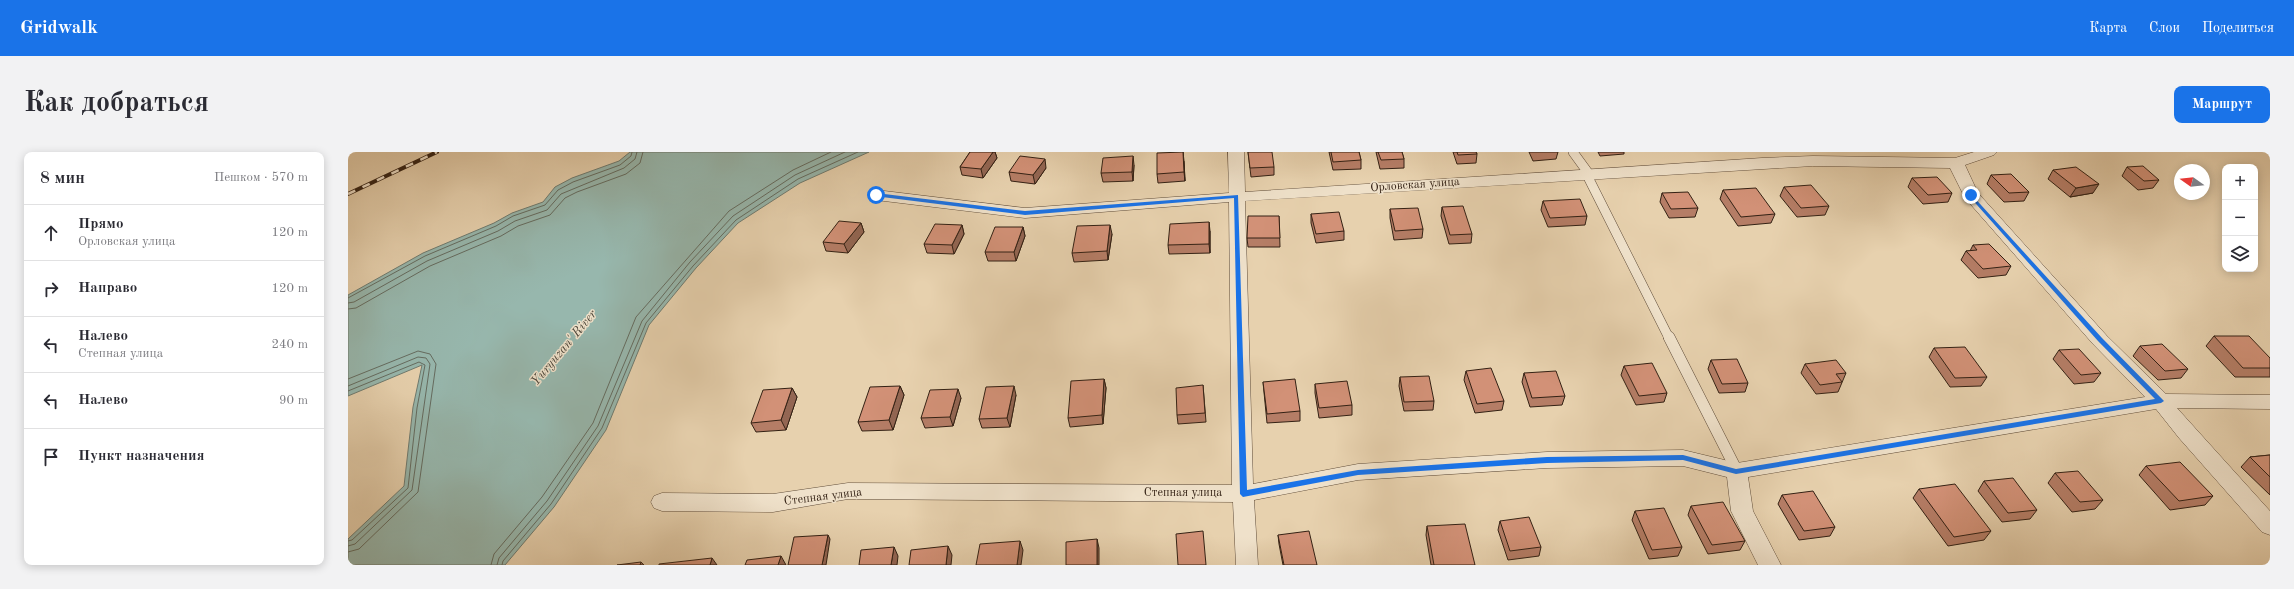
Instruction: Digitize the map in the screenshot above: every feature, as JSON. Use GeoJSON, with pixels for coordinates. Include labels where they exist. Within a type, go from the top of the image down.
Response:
{"type":"FeatureCollection","features":[{"type":"Feature","properties":{"kind":"street"},"geometry":{"type":"LineString","coordinates":[[1236,152],[1243,494],[1247,565]]}},
{"type":"Feature","properties":{"kind":"street","name":"Орловская улица"},"geometry":{"type":"LineString","coordinates":[[876,195],[1025,213],[1236,197],[1813,161],[1956,162],[1989,152]]}},
{"type":"Feature","properties":{"kind":"street"},"geometry":{"type":"LineString","coordinates":[[1956,162],[1971,195],[2100,340],[2161,401],[2186,433],[2270,526]]}},
{"type":"Feature","properties":{"kind":"street","name":"Степная улица"},"geometry":{"type":"LineString","coordinates":[[662,502],[773,503],[848,491],[1243,494],[1358,472],[1547,460],[1683,458],[1736,471],[2161,401],[2206,400],[2270,402]]}},
{"type":"Feature","properties":{"kind":"street"},"geometry":{"type":"LineString","coordinates":[[1736,471],[1742,511],[1770,565]]}},
{"type":"Feature","properties":{"kind":"lane"},"geometry":{"type":"LineString","coordinates":[[1574,152],[1588,174],[1592,186],[1736,471]]}},
{"type":"Feature","properties":{"kind":"water","name":"Yuryuzan' River"},"geometry":{"type":"Polygon","coordinates":[[[630,152],[869,152],[800,183],[738,223],[696,268],[649,325],[606,430],[554,507],[505,565],[348,565],[348,539],[404,486],[413,407],[422,365],[348,396],[348,295],[423,253],[494,223],[512,213],[543,202],[555,187],[572,178],[619,161],[630,152]]]}},
{"type":"Feature","properties":{"kind":"building"},"geometry":{"type":"Polygon","coordinates":[[[970,152],[993,152],[981,169],[960,167],[970,152]]]}},
{"type":"Feature","properties":{"kind":"building"},"geometry":{"type":"Polygon","coordinates":[[[1183,152],[1184,172],[1157,174],[1157,153],[1183,152]]]}},
{"type":"Feature","properties":{"kind":"building"},"geometry":{"type":"Polygon","coordinates":[[[1248,152],[1272,152],[1274,167],[1250,168],[1248,152]]]}},
{"type":"Feature","properties":{"kind":"building"},"geometry":{"type":"Polygon","coordinates":[[[1331,152],[1359,152],[1361,160],[1333,162],[1331,152]]]}},
{"type":"Feature","properties":{"kind":"building"},"geometry":{"type":"Polygon","coordinates":[[[1378,152],[1402,152],[1404,159],[1381,160],[1378,152]]]}},
{"type":"Feature","properties":{"kind":"building"},"geometry":{"type":"Polygon","coordinates":[[[1457,152],[1476,152],[1477,154],[1458,155],[1457,152]]]}},
{"type":"Feature","properties":{"kind":"building"},"geometry":{"type":"Polygon","coordinates":[[[1020,156],[1045,159],[1033,175],[1009,172],[1020,156]]]}},
{"type":"Feature","properties":{"kind":"building"},"geometry":{"type":"Polygon","coordinates":[[[1133,156],[1132,172],[1101,173],[1103,158],[1133,156]]]}},
{"type":"Feature","properties":{"kind":"building"},"geometry":{"type":"Polygon","coordinates":[[[2143,166],[2159,180],[2144,181],[2127,167],[2143,166]]]}},
{"type":"Feature","properties":{"kind":"building"},"geometry":{"type":"Polygon","coordinates":[[[2076,167],[2099,184],[2076,188],[2053,170],[2076,167]]]}},
{"type":"Feature","properties":{"kind":"building"},"geometry":{"type":"Polygon","coordinates":[[[2011,174],[2029,192],[2009,193],[1991,175],[2011,174]]]}},
{"type":"Feature","properties":{"kind":"building"},"geometry":{"type":"Polygon","coordinates":[[[1937,177],[1952,193],[1928,195],[1912,178],[1937,177]]]}},
{"type":"Feature","properties":{"kind":"building"},"geometry":{"type":"Polygon","coordinates":[[[1811,185],[1829,206],[1801,208],[1784,187],[1811,185]]]}},
{"type":"Feature","properties":{"kind":"building"},"geometry":{"type":"Polygon","coordinates":[[[1756,188],[1775,214],[1741,217],[1723,190],[1756,188]]]}},
{"type":"Feature","properties":{"kind":"building"},"geometry":{"type":"Polygon","coordinates":[[[1688,192],[1698,208],[1671,209],[1662,193],[1688,192]]]}},
{"type":"Feature","properties":{"kind":"building"},"geometry":{"type":"Polygon","coordinates":[[[1580,199],[1587,216],[1550,218],[1543,201],[1580,199]]]}},
{"type":"Feature","properties":{"kind":"building"},"geometry":{"type":"Polygon","coordinates":[[[1463,206],[1472,234],[1450,235],[1442,207],[1463,206]]]}},
{"type":"Feature","properties":{"kind":"building"},"geometry":{"type":"Polygon","coordinates":[[[1418,208],[1423,229],[1395,231],[1390,209],[1418,208]]]}},
{"type":"Feature","properties":{"kind":"building"},"geometry":{"type":"Polygon","coordinates":[[[1339,212],[1344,231],[1316,234],[1311,214],[1339,212]]]}},
{"type":"Feature","properties":{"kind":"building"},"geometry":{"type":"Polygon","coordinates":[[[1248,216],[1279,216],[1280,238],[1247,238],[1248,216]]]}},
{"type":"Feature","properties":{"kind":"building"},"geometry":{"type":"Polygon","coordinates":[[[839,221],[861,223],[844,244],[823,242],[839,221]]]}},
{"type":"Feature","properties":{"kind":"building"},"geometry":{"type":"Polygon","coordinates":[[[1209,222],[1209,244],[1168,245],[1170,224],[1209,222]]]}},
{"type":"Feature","properties":{"kind":"building"},"geometry":{"type":"Polygon","coordinates":[[[935,224],[962,225],[952,245],[924,244],[935,224]]]}},
{"type":"Feature","properties":{"kind":"building"},"geometry":{"type":"Polygon","coordinates":[[[1110,225],[1107,251],[1072,253],[1077,226],[1110,225]]]}},
{"type":"Feature","properties":{"kind":"building"},"geometry":{"type":"Polygon","coordinates":[[[995,227],[1023,227],[1014,252],[985,252],[995,227]]]}},
{"type":"Feature","properties":{"kind":"building"},"geometry":{"type":"Polygon","coordinates":[[[1989,244],[2011,266],[1983,269],[1966,251],[1977,250],[1973,245],[1989,244]]]}},
{"type":"Feature","properties":{"kind":"building"},"geometry":{"type":"Polygon","coordinates":[[[2214,336],[2249,336],[2270,358],[2270,368],[2243,368],[2214,336]]]}},
{"type":"Feature","properties":{"kind":"building"},"geometry":{"type":"Polygon","coordinates":[[[2162,344],[2188,369],[2165,371],[2140,346],[2162,344]]]}},
{"type":"Feature","properties":{"kind":"building"},"geometry":{"type":"Polygon","coordinates":[[[1965,347],[1987,377],[1955,378],[1934,348],[1965,347]]]}},
{"type":"Feature","properties":{"kind":"building"},"geometry":{"type":"Polygon","coordinates":[[[2079,349],[2101,373],[2081,375],[2059,350],[2079,349]]]}},
{"type":"Feature","properties":{"kind":"building"},"geometry":{"type":"Polygon","coordinates":[[[1737,359],[1748,383],[1722,384],[1711,360],[1737,359]]]}},
{"type":"Feature","properties":{"kind":"building"},"geometry":{"type":"Polygon","coordinates":[[[1836,360],[1846,373],[1836,374],[1842,382],[1820,385],[1805,364],[1836,360]]]}},
{"type":"Feature","properties":{"kind":"building"},"geometry":{"type":"Polygon","coordinates":[[[1652,363],[1667,393],[1639,396],[1624,366],[1652,363]]]}},
{"type":"Feature","properties":{"kind":"building"},"geometry":{"type":"Polygon","coordinates":[[[1491,368],[1504,401],[1477,404],[1466,371],[1491,368]]]}},
{"type":"Feature","properties":{"kind":"building"},"geometry":{"type":"Polygon","coordinates":[[[1556,371],[1565,396],[1532,398],[1524,373],[1556,371]]]}},
{"type":"Feature","properties":{"kind":"building"},"geometry":{"type":"Polygon","coordinates":[[[1429,376],[1434,401],[1404,402],[1400,377],[1429,376]]]}},
{"type":"Feature","properties":{"kind":"building"},"geometry":{"type":"Polygon","coordinates":[[[1104,379],[1102,415],[1068,418],[1071,381],[1104,379]]]}},
{"type":"Feature","properties":{"kind":"building"},"geometry":{"type":"Polygon","coordinates":[[[1295,379],[1300,411],[1267,414],[1263,382],[1295,379]]]}},
{"type":"Feature","properties":{"kind":"building"},"geometry":{"type":"Polygon","coordinates":[[[1347,381],[1352,405],[1319,408],[1315,384],[1347,381]]]}},
{"type":"Feature","properties":{"kind":"building"},"geometry":{"type":"Polygon","coordinates":[[[1203,385],[1205,413],[1177,415],[1176,388],[1203,385]]]}},
{"type":"Feature","properties":{"kind":"building"},"geometry":{"type":"Polygon","coordinates":[[[900,386],[889,420],[858,422],[870,387],[900,386]]]}},
{"type":"Feature","properties":{"kind":"building"},"geometry":{"type":"Polygon","coordinates":[[[1014,386],[1007,418],[979,419],[986,387],[1014,386]]]}},
{"type":"Feature","properties":{"kind":"building"},"geometry":{"type":"Polygon","coordinates":[[[792,388],[781,420],[751,423],[763,390],[792,388]]]}},
{"type":"Feature","properties":{"kind":"building"},"geometry":{"type":"Polygon","coordinates":[[[958,389],[950,417],[921,418],[930,390],[958,389]]]}},
{"type":"Feature","properties":{"kind":"building"},"geometry":{"type":"Polygon","coordinates":[[[2270,455],[2270,477],[2250,457],[2270,455]]]}},
{"type":"Feature","properties":{"kind":"building"},"geometry":{"type":"Polygon","coordinates":[[[2180,462],[2213,496],[2179,501],[2146,466],[2180,462]]]}},
{"type":"Feature","properties":{"kind":"building"},"geometry":{"type":"Polygon","coordinates":[[[2078,471],[2103,500],[2080,502],[2055,473],[2078,471]]]}},
{"type":"Feature","properties":{"kind":"building"},"geometry":{"type":"Polygon","coordinates":[[[2013,478],[2037,510],[2008,513],[1984,481],[2013,478]]]}},
{"type":"Feature","properties":{"kind":"building"},"geometry":{"type":"Polygon","coordinates":[[[1955,484],[1991,531],[1954,537],[1919,489],[1955,484]]]}},
{"type":"Feature","properties":{"kind":"building"},"geometry":{"type":"Polygon","coordinates":[[[1813,491],[1835,527],[1804,531],[1782,495],[1813,491]]]}},
{"type":"Feature","properties":{"kind":"building"},"geometry":{"type":"Polygon","coordinates":[[[1723,502],[1745,541],[1712,545],[1691,506],[1723,502]]]}},
{"type":"Feature","properties":{"kind":"building"},"geometry":{"type":"Polygon","coordinates":[[[1664,508],[1682,547],[1652,550],[1635,511],[1664,508]]]}},
{"type":"Feature","properties":{"kind":"building"},"geometry":{"type":"Polygon","coordinates":[[[1529,517],[1541,547],[1510,551],[1500,521],[1529,517]]]}},
{"type":"Feature","properties":{"kind":"building"},"geometry":{"type":"Polygon","coordinates":[[[1465,524],[1475,565],[1434,565],[1427,526],[1465,524]]]}},
{"type":"Feature","properties":{"kind":"building"},"geometry":{"type":"Polygon","coordinates":[[[1203,531],[1206,565],[1178,565],[1176,534],[1203,531]]]}},
{"type":"Feature","properties":{"kind":"building"},"geometry":{"type":"Polygon","coordinates":[[[1309,531],[1317,565],[1284,565],[1278,535],[1309,531]]]}},
{"type":"Feature","properties":{"kind":"building"},"geometry":{"type":"Polygon","coordinates":[[[828,535],[822,565],[788,565],[794,537],[828,535]]]}},
{"type":"Feature","properties":{"kind":"building"},"geometry":{"type":"Polygon","coordinates":[[[1097,539],[1097,565],[1066,565],[1066,542],[1097,539]]]}},
{"type":"Feature","properties":{"kind":"building"},"geometry":{"type":"Polygon","coordinates":[[[1020,541],[1017,565],[976,565],[980,544],[1020,541]]]}},
{"type":"Feature","properties":{"kind":"building"},"geometry":{"type":"Polygon","coordinates":[[[948,546],[946,565],[909,565],[911,550],[948,546]]]}},
{"type":"Feature","properties":{"kind":"building"},"geometry":{"type":"Polygon","coordinates":[[[894,547],[891,565],[859,565],[861,550],[894,547]]]}},
{"type":"Feature","properties":{"kind":"building"},"geometry":{"type":"Polygon","coordinates":[[[781,556],[778,565],[745,565],[747,560],[781,556]]]}},
{"type":"Feature","properties":{"kind":"building"},"geometry":{"type":"Polygon","coordinates":[[[712,558],[710,565],[659,565],[659,564],[712,558]]]}},
{"type":"Feature","properties":{"kind":"building"},"geometry":{"type":"Polygon","coordinates":[[[641,562],[640,565],[617,565],[641,562]]]}},
{"type":"Feature","properties":{"kind":"railway"},"geometry":{"type":"LineString","coordinates":[[348,194],[437,152]]}},
{"type":"Feature","properties":{"kind":"route"},"geometry":{"type":"LineString","coordinates":[[876,195],[1025,213],[1236,197],[1243,494],[1358,472],[1547,460],[1683,458],[1736,471],[2161,401],[2100,340],[1971,195]]}}]}
